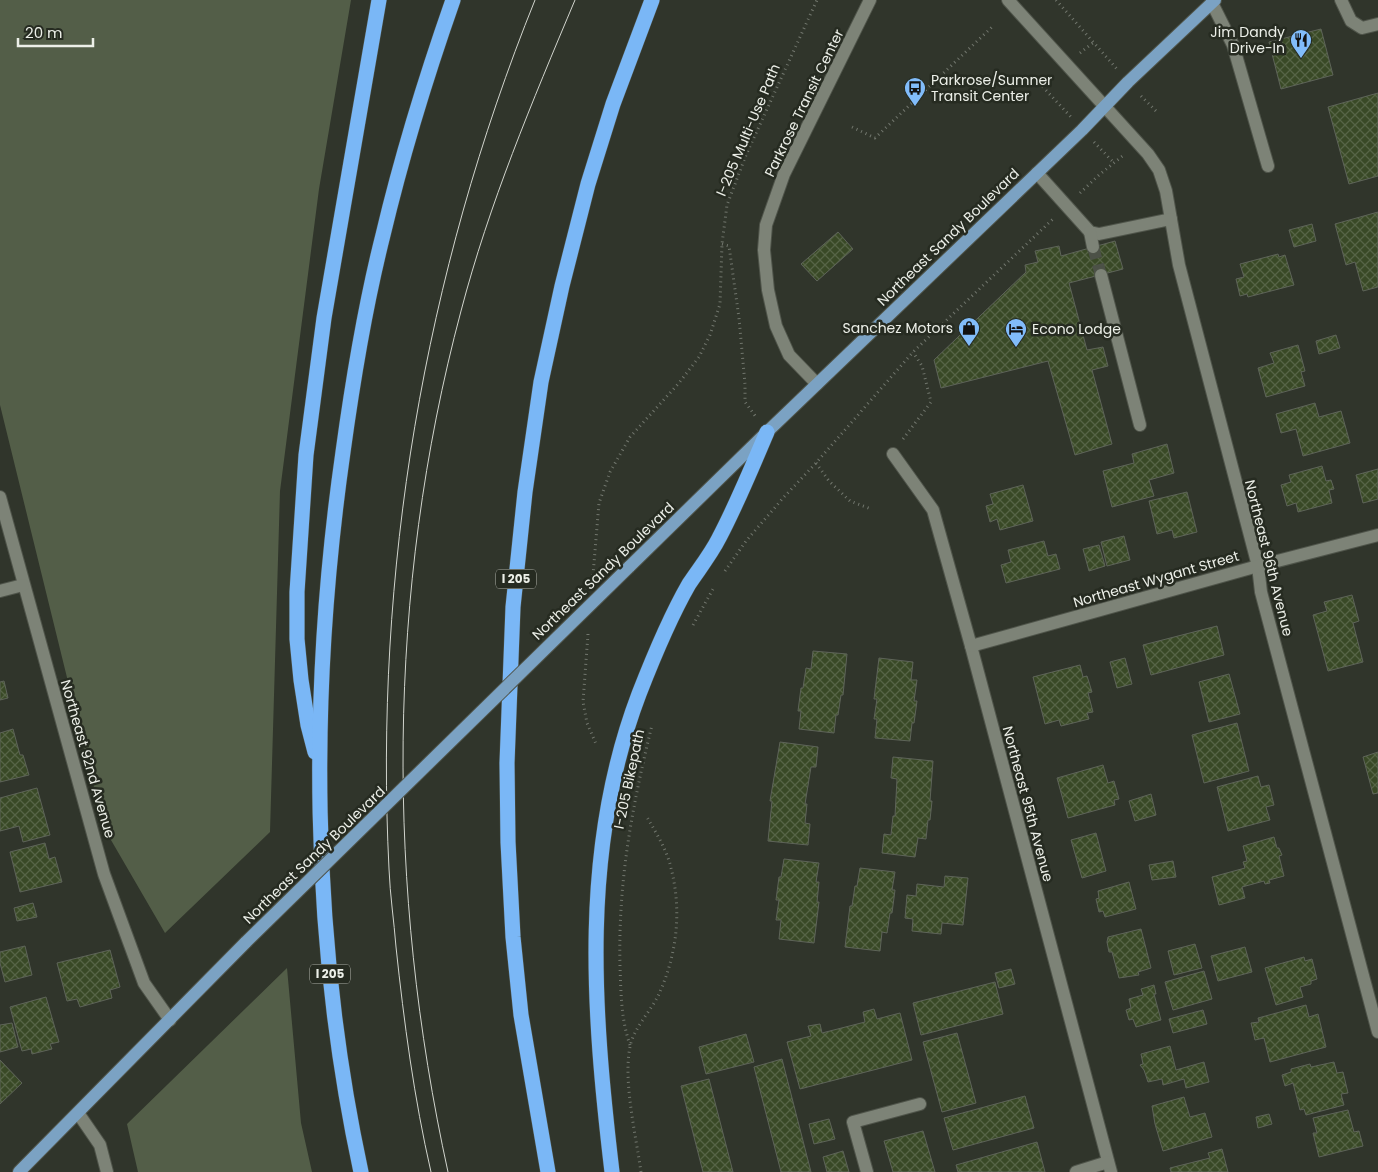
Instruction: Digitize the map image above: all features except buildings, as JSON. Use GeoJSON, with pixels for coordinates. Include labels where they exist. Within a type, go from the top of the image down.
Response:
{"type":"FeatureCollection","features":[{"type":"Feature","properties":{"kind":"highway"},"geometry":{"type":"LineString","coordinates":[[320,773],[305,707],[297,639],[297,592],[302,501],[311,408],[324,318],[379,0]]}},
{"type":"Feature","properties":{"kind":"highway","name":"I 205"},"geometry":{"type":"LineString","coordinates":[[361,1172],[352,1133],[338,1044],[328,954],[322,861],[320,773],[326,593],[336,503],[363,326],[389,211],[410,132],[453,0]]}},
{"type":"Feature","properties":{"kind":"highway","name":"I 205"},"geometry":{"type":"LineString","coordinates":[[548,1172],[521,1015],[513,937],[508,842],[507,763],[513,607],[525,492],[541,382],[562,286],[588,184],[610,112],[652,0]]}},
{"type":"Feature","properties":{"kind":"highway"},"geometry":{"type":"LineString","coordinates":[[612,1172],[600,1050],[595,971],[597,892],[611,790],[619,754],[639,695],[661,642],[689,585],[718,540],[767,432]]}},
{"type":"Feature","properties":{"kind":"main road","name":"Northeast Sandy Boulevard"},"geometry":{"type":"LineString","coordinates":[[19,1172],[246,942],[767,432],[1213,2]]}},
{"type":"Feature","properties":{"kind":"street","name":"Parkrose Transit Center"},"geometry":{"type":"LineString","coordinates":[[817,384],[789,355],[776,326],[768,290],[765,258],[766,225],[784,174],[870,0]]}},
{"type":"Feature","properties":{"kind":"street"},"geometry":{"type":"LineString","coordinates":[[1008,0],[1104,107]]}},
{"type":"Feature","properties":{"kind":"street"},"geometry":{"type":"LineString","coordinates":[[1341,0],[1351,21],[1362,28],[1378,24]]}},
{"type":"Feature","properties":{"kind":"street"},"geometry":{"type":"LineString","coordinates":[[1213,2],[1233,45],[1268,166]]}},
{"type":"Feature","properties":{"kind":"street","name":"Northeast 96th Avenue"},"geometry":{"type":"LineString","coordinates":[[1104,107],[1148,154],[1159,170],[1166,191],[1178,265],[1258,566],[1260,592],[1378,1032]]}},
{"type":"Feature","properties":{"kind":"street"},"geometry":{"type":"LineString","coordinates":[[1037,173],[1090,232],[1099,234],[1170,219]]}},
{"type":"Feature","properties":{"kind":"street"},"geometry":{"type":"LineString","coordinates":[[1090,232],[1093,247]]}},
{"type":"Feature","properties":{"kind":"street"},"geometry":{"type":"LineString","coordinates":[[1101,275],[1140,425]]}},
{"type":"Feature","properties":{"kind":"street","name":"Northeast 95th Avenue"},"geometry":{"type":"LineString","coordinates":[[893,454],[933,510],[972,646],[1109,1167]]}},
{"type":"Feature","properties":{"kind":"street","name":"Northeast 92nd Avenue"},"geometry":{"type":"LineString","coordinates":[[0,497],[104,874],[144,983],[170,1020]]}},
{"type":"Feature","properties":{"kind":"street","name":"Northeast Wygant Street"},"geometry":{"type":"LineString","coordinates":[[972,646],[1258,566],[1378,535]]}},
{"type":"Feature","properties":{"kind":"street"},"geometry":{"type":"LineString","coordinates":[[0,591],[24,585]]}},
{"type":"Feature","properties":{"kind":"street"},"geometry":{"type":"LineString","coordinates":[[867,1172],[853,1122],[920,1104]]}},
{"type":"Feature","properties":{"kind":"street"},"geometry":{"type":"LineString","coordinates":[[78,1113],[100,1145],[107,1172]]}},
{"type":"Feature","properties":{"kind":"street"},"geometry":{"type":"LineString","coordinates":[[1076,1172],[1109,1167]]}},
{"type":"Feature","properties":{"kind":"path","name":"I-205 Multi-Use Path"},"geometry":{"type":"LineString","coordinates":[[593,578],[599,503],[610,472],[630,437],[679,383],[699,356],[710,335],[720,304],[722,244],[727,205],[746,156],[817,0]]}},
{"type":"Feature","properties":{"kind":"path"},"geometry":{"type":"LineString","coordinates":[[1056,0],[1121,74]]}},
{"type":"Feature","properties":{"kind":"path"},"geometry":{"type":"LineString","coordinates":[[852,127],[875,138],[992,27]]}},
{"type":"Feature","properties":{"kind":"path"},"geometry":{"type":"LineString","coordinates":[[1140,95],[1156,111]]}},
{"type":"Feature","properties":{"kind":"path"},"geometry":{"type":"LineString","coordinates":[[724,574],[746,541],[913,352],[1099,175],[1114,163]]}},
{"type":"Feature","properties":{"kind":"path"},"geometry":{"type":"LineString","coordinates":[[722,244],[729,246],[732,266],[739,318],[745,402],[767,432]]}},
{"type":"Feature","properties":{"kind":"path"},"geometry":{"type":"LineString","coordinates":[[893,454],[931,402],[922,366],[913,352]]}},
{"type":"Feature","properties":{"kind":"path"},"geometry":{"type":"LineString","coordinates":[[816,463],[829,481],[850,501],[871,509]]}},
{"type":"Feature","properties":{"kind":"path"},"geometry":{"type":"LineString","coordinates":[[689,631],[718,582]]}},
{"type":"Feature","properties":{"kind":"path"},"geometry":{"type":"LineString","coordinates":[[588,625],[583,702],[587,723],[596,744]]}},
{"type":"Feature","properties":{"kind":"path","name":"I-205 Bikepath"},"geometry":{"type":"LineString","coordinates":[[630,1045],[624,1028],[620,972],[619,936],[624,867],[632,813],[654,719]]}},
{"type":"Feature","properties":{"kind":"path"},"geometry":{"type":"LineString","coordinates":[[641,1172],[630,1094],[628,1067],[630,1045],[658,996],[671,965],[677,934],[676,901],[671,867],[661,842],[646,817]]}},
{"type":"Feature","properties":{"kind":"green space"},"geometry":{"type":"Polygon","coordinates":[[[0,0],[351,0],[319,189],[280,491],[270,832],[165,933],[104,828],[0,405],[0,0]]]}},
{"type":"Feature","properties":{"kind":"green space"},"geometry":{"type":"Polygon","coordinates":[[[287,968],[301,1123],[312,1172],[138,1172],[127,1124],[287,968]]]}},
{"type":"Feature","properties":{"kind":"tunnel"},"geometry":{"type":"LineString","coordinates":[[1093,247],[1101,275]]}},
{"type":"Feature","properties":{"kind":"tram line"},"geometry":{"type":"LineString","coordinates":[[431,1172],[419,1116],[406,1032],[389,869],[386,758],[390,647],[399,536],[415,427],[436,318],[463,210],[496,104],[535,0]]}},
{"type":"Feature","properties":{"kind":"tram line"},"geometry":{"type":"LineString","coordinates":[[448,1172],[428,1065],[413,958],[405,849],[403,741],[408,632],[419,524],[436,417],[472,271],[512,154],[575,0]]}},
{"type":"Feature","properties":{"kind":"place","name":"Jim Dandy Drive-In"},"geometry":{"type":"Point","coordinates":[1301,59]}},
{"type":"Feature","properties":{"kind":"place","name":"Parkrose/Sumner Transit Center"},"geometry":{"type":"Point","coordinates":[915,107]}},
{"type":"Feature","properties":{"kind":"place","name":"Sanchez Motors"},"geometry":{"type":"Point","coordinates":[969,347]}},
{"type":"Feature","properties":{"kind":"place","name":"Econo Lodge"},"geometry":{"type":"Point","coordinates":[1016,348]}}]}
